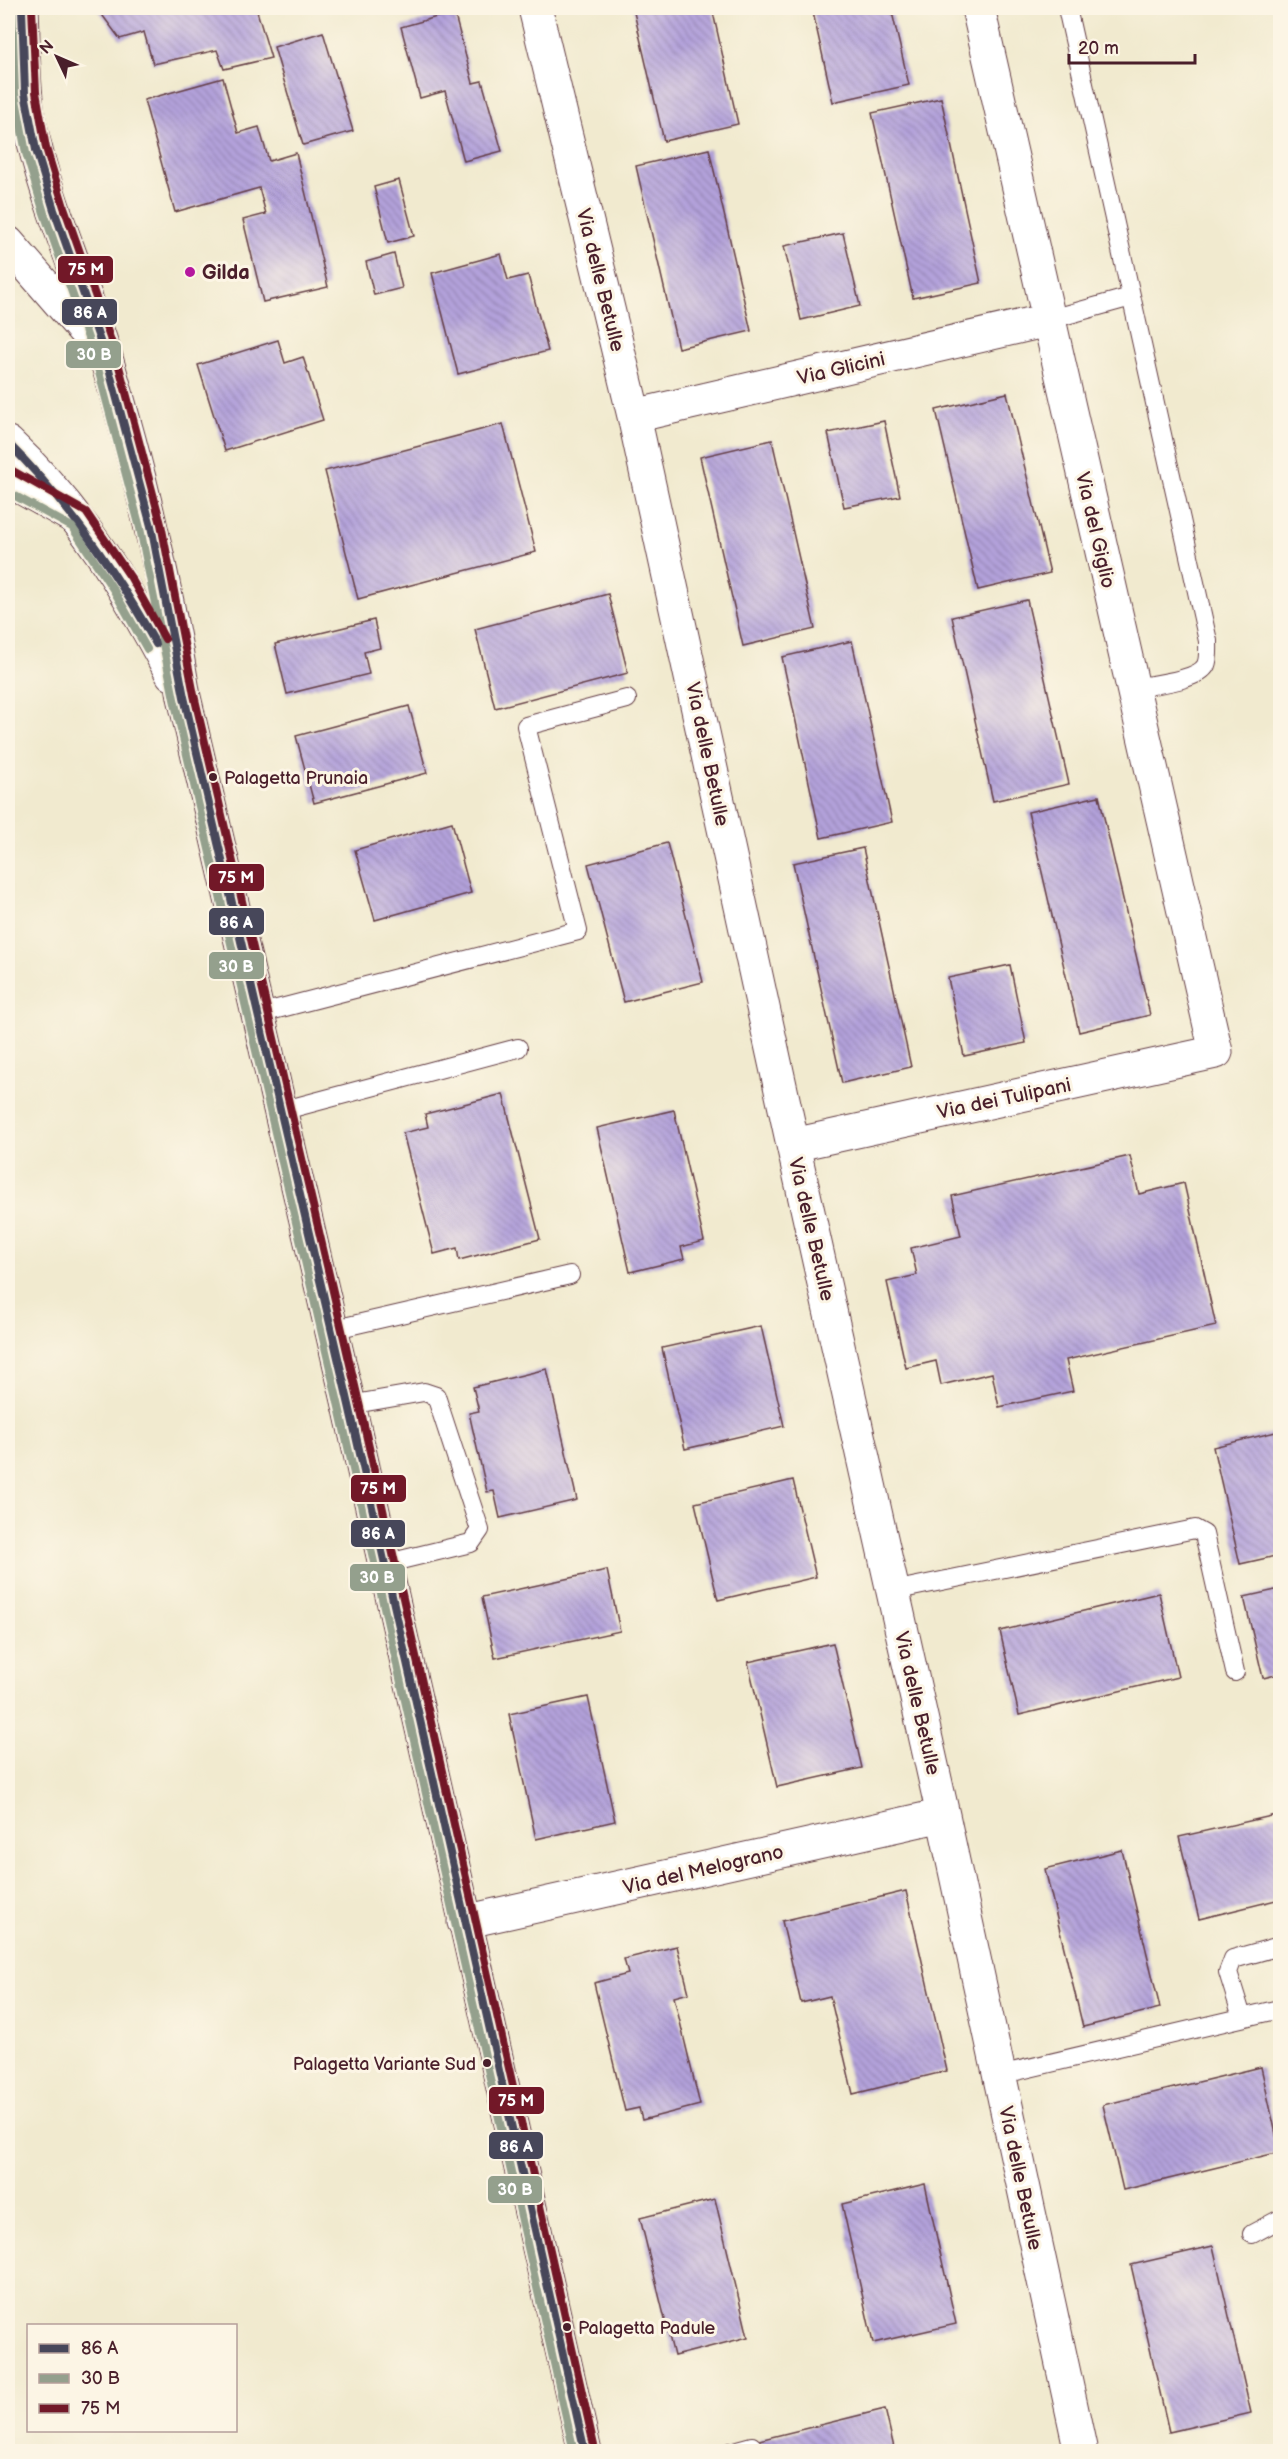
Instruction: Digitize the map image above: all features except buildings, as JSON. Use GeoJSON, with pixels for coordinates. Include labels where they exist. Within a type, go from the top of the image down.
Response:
{"type":"FeatureCollection","features":[{"type":"Feature","properties":{"kind":"street"},"geometry":{"type":"LineString","coordinates":[[22,8],[25,87],[29,121],[54,209],[105,354],[138,466],[171,614],[184,697],[349,1406],[585,2451]]}},
{"type":"Feature","properties":{"kind":"street","name":"Via delle Betulle"},"geometry":{"type":"LineString","coordinates":[[535,8],[634,416],[1081,2451]]}},
{"type":"Feature","properties":{"kind":"street","name":"Via del Giglio"},"geometry":{"type":"LineString","coordinates":[[978,8],[1216,1052]]}},
{"type":"Feature","properties":{"kind":"street"},"geometry":{"type":"LineString","coordinates":[[8,243],[105,354]]}},
{"type":"Feature","properties":{"kind":"street","name":"Via Glicini"},"geometry":{"type":"LineString","coordinates":[[634,416],[1048,320]]}},
{"type":"Feature","properties":{"kind":"street"},"geometry":{"type":"LineString","coordinates":[[8,442],[40,473],[79,519],[134,603],[184,697]]}},
{"type":"Feature","properties":{"kind":"street"},"geometry":{"type":"LineString","coordinates":[[8,480],[79,519]]}},
{"type":"Feature","properties":{"kind":"street","name":"Via dei Tulipani"},"geometry":{"type":"LineString","coordinates":[[793,1145],[1216,1052]]}},
{"type":"Feature","properties":{"kind":"street","name":"Via del Melograno"},"geometry":{"type":"LineString","coordinates":[[464,1922],[943,1815]]}},
{"type":"Feature","properties":{"kind":"lane"},"geometry":{"type":"LineString","coordinates":[[1067,8],[1208,641],[1206,665],[1201,670],[1188,677],[1133,688]]}},
{"type":"Feature","properties":{"kind":"lane"},"geometry":{"type":"LineString","coordinates":[[1048,320],[1131,297]]}},
{"type":"Feature","properties":{"kind":"lane"},"geometry":{"type":"LineString","coordinates":[[258,1014],[578,931],[526,726],[627,699]]}},
{"type":"Feature","properties":{"kind":"lane"},"geometry":{"type":"LineString","coordinates":[[280,1111],[518,1048]]}},
{"type":"Feature","properties":{"kind":"lane"},"geometry":{"type":"LineString","coordinates":[[331,1330],[570,1275]]}},
{"type":"Feature","properties":{"kind":"lane"},"geometry":{"type":"LineString","coordinates":[[349,1406],[424,1392],[436,1396],[480,1530],[471,1543],[384,1564]]}},
{"type":"Feature","properties":{"kind":"lane"},"geometry":{"type":"LineString","coordinates":[[893,1591],[1195,1529],[1204,1534],[1235,1672]]}},
{"type":"Feature","properties":{"kind":"lane"},"geometry":{"type":"LineString","coordinates":[[1242,2017],[1228,1972],[1233,1959],[1281,1946]]}},
{"type":"Feature","properties":{"kind":"lane"},"geometry":{"type":"LineString","coordinates":[[999,2075],[1242,2017],[1275,2010],[1281,2012]]}},
{"type":"Feature","properties":{"kind":"lane"},"geometry":{"type":"LineString","coordinates":[[1252,2234],[1281,2219]]}},
{"type":"Feature","properties":{"kind":"lane"},"geometry":{"type":"LineString","coordinates":[[730,2451],[752,2446]]}},
{"type":"Feature","properties":{"kind":"transit line"},"geometry":{"type":"LineString","coordinates":[[12,8],[15,94],[26,153],[44,213],[96,361],[140,528],[174,699],[339,1407],[574,2452]]}},
{"type":"Feature","properties":{"kind":"transit line"},"geometry":{"type":"LineString","coordinates":[[22,8],[25,93],[36,150],[54,210],[106,358],[151,526],[184,697],[349,1405],[585,2452]]}},
{"type":"Feature","properties":{"kind":"transit line"},"geometry":{"type":"LineString","coordinates":[[32,8],[36,92],[46,148],[64,207],[116,355],[161,524],[194,695],[359,1403],[595,2450]]}},
{"type":"Feature","properties":{"kind":"transit line"},"geometry":{"type":"LineString","coordinates":[[8,443],[51,489],[89,538],[124,590],[156,644]]}},
{"type":"Feature","properties":{"kind":"transit line"},"geometry":{"type":"LineString","coordinates":[[13,471],[86,512],[131,578],[165,639]]}},
{"type":"Feature","properties":{"kind":"transit line"},"geometry":{"type":"LineString","coordinates":[[8,492],[72,527],[113,589],[147,649]]}},
{"type":"Feature","properties":{"kind":"place","name":"Gilda"},"geometry":{"type":"Point","coordinates":[190,272]}},
{"type":"Feature","properties":{"kind":"place","name":"Palagetta Prunaia"},"geometry":{"type":"Point","coordinates":[213,777]}},
{"type":"Feature","properties":{"kind":"place","name":"Palagetta Variante Sud"},"geometry":{"type":"Point","coordinates":[487,2063]}},
{"type":"Feature","properties":{"kind":"place","name":"Palagetta Padule"},"geometry":{"type":"Point","coordinates":[567,2327]}}]}
